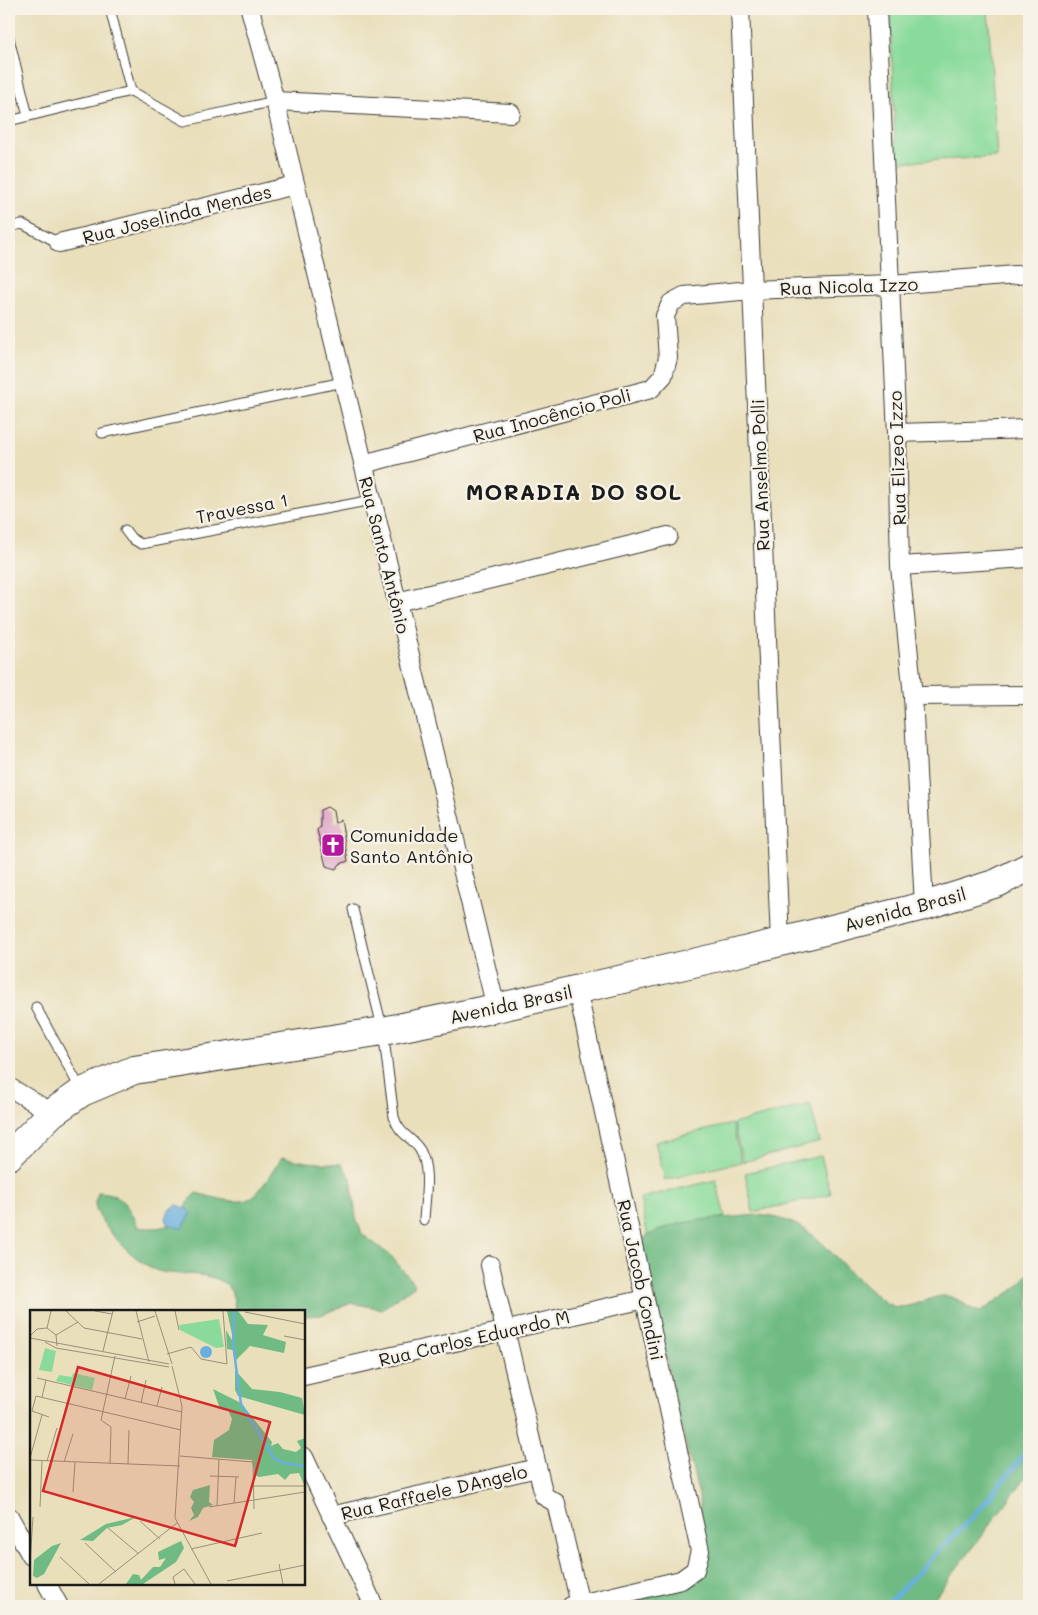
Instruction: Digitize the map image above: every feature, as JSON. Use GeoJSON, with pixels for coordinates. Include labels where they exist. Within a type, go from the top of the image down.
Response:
{"type":"FeatureCollection","features":[{"type":"Feature","properties":{"kind":"main road","name":"Avenida Brasil"},"geometry":{"type":"LineString","coordinates":[[9,1156],[52,1113],[82,1092],[134,1070],[383,1031],[496,1008],[924,906],[997,883],[1029,868]]}},
{"type":"Feature","properties":{"kind":"street","name":"Rua Santo Antônio"},"geometry":{"type":"LineString","coordinates":[[250,9],[295,185],[496,1008]]}},
{"type":"Feature","properties":{"kind":"street","name":"Rua Anselmo Polli"},"geometry":{"type":"LineString","coordinates":[[740,9],[780,941]]}},
{"type":"Feature","properties":{"kind":"street","name":"Rua Elizeo Izzo"},"geometry":{"type":"LineString","coordinates":[[877,9],[891,285],[900,566],[913,696],[924,906]]}},
{"type":"Feature","properties":{"kind":"street"},"geometry":{"type":"LineString","coordinates":[[274,101],[511,113]]}},
{"type":"Feature","properties":{"kind":"street","name":"Rua Joselinda Mendes"},"geometry":{"type":"LineString","coordinates":[[59,243],[295,185]]}},
{"type":"Feature","properties":{"kind":"street","name":"Rua Nicola Izzo"},"geometry":{"type":"LineString","coordinates":[[671,304],[684,296],[752,290],[891,285],[1029,274]]}},
{"type":"Feature","properties":{"kind":"street","name":"Rua Inocêncio Poli"},"geometry":{"type":"LineString","coordinates":[[363,464],[651,389],[664,376],[668,358],[665,316],[671,304]]}},
{"type":"Feature","properties":{"kind":"street"},"geometry":{"type":"LineString","coordinates":[[897,432],[1029,429]]}},
{"type":"Feature","properties":{"kind":"street"},"geometry":{"type":"LineString","coordinates":[[397,602],[668,536]]}},
{"type":"Feature","properties":{"kind":"street"},"geometry":{"type":"LineString","coordinates":[[900,566],[1029,558]]}},
{"type":"Feature","properties":{"kind":"street"},"geometry":{"type":"LineString","coordinates":[[913,696],[1029,695]]}},
{"type":"Feature","properties":{"kind":"street","name":"Rua Jacob Condini"},"geometry":{"type":"LineString","coordinates":[[576,1605],[681,1580],[695,1570],[700,1551],[577,989]]}},
{"type":"Feature","properties":{"kind":"street"},"geometry":{"type":"LineString","coordinates":[[9,1087],[52,1113]]}},
{"type":"Feature","properties":{"kind":"street"},"geometry":{"type":"LineString","coordinates":[[490,1265],[544,1496],[556,1503],[576,1605]]}},
{"type":"Feature","properties":{"kind":"street","name":"Rua Carlos Eduardo M"},"geometry":{"type":"LineString","coordinates":[[305,1376],[645,1299]]}},
{"type":"Feature","properties":{"kind":"street"},"geometry":{"type":"LineString","coordinates":[[305,1459],[374,1606]]}},
{"type":"Feature","properties":{"kind":"street","name":"Rua Raffaele DAngelo"},"geometry":{"type":"LineString","coordinates":[[331,1516],[537,1468]]}},
{"type":"Feature","properties":{"kind":"street"},"geometry":{"type":"LineString","coordinates":[[9,1516],[30,1554]]}},
{"type":"Feature","properties":{"kind":"street"},"geometry":{"type":"LineString","coordinates":[[48,1585],[59,1606]]}},
{"type":"Feature","properties":{"kind":"lane"},"geometry":{"type":"LineString","coordinates":[[110,9],[131,91]]}},
{"type":"Feature","properties":{"kind":"lane"},"geometry":{"type":"LineString","coordinates":[[9,38],[28,116]]}},
{"type":"Feature","properties":{"kind":"lane"},"geometry":{"type":"LineString","coordinates":[[9,121],[131,91],[185,121],[274,101]]}},
{"type":"Feature","properties":{"kind":"lane"},"geometry":{"type":"LineString","coordinates":[[9,227],[22,224],[59,243]]}},
{"type":"Feature","properties":{"kind":"lane"},"geometry":{"type":"LineString","coordinates":[[102,433],[343,382]]}},
{"type":"Feature","properties":{"kind":"lane","name":"Travessa 1"},"geometry":{"type":"LineString","coordinates":[[125,530],[131,538],[141,544],[372,500]]}},
{"type":"Feature","properties":{"kind":"lane"},"geometry":{"type":"LineString","coordinates":[[353,909],[383,1031],[397,1128],[420,1151],[426,1165],[424,1220]]}},
{"type":"Feature","properties":{"kind":"lane"},"geometry":{"type":"LineString","coordinates":[[36,1007],[82,1092]]}},
{"type":"Feature","properties":{"kind":"green space"},"geometry":{"type":"Polygon","coordinates":[[[890,9],[988,9],[997,157],[896,162],[890,9]]]}},
{"type":"Feature","properties":{"kind":"green space"},"geometry":{"type":"Polygon","coordinates":[[[810,1104],[820,1142],[743,1162],[733,1124],[810,1104]]]}},
{"type":"Feature","properties":{"kind":"green space"},"geometry":{"type":"Polygon","coordinates":[[[732,1124],[741,1162],[665,1180],[655,1142],[732,1124]]]}},
{"type":"Feature","properties":{"kind":"green space"},"geometry":{"type":"Polygon","coordinates":[[[821,1156],[831,1194],[753,1212],[745,1173],[821,1156]]]}},
{"type":"Feature","properties":{"kind":"green space"},"geometry":{"type":"Polygon","coordinates":[[[282,1157],[306,1162],[341,1164],[351,1178],[356,1218],[362,1234],[391,1256],[415,1285],[382,1309],[352,1303],[321,1315],[305,1316],[305,1310],[235,1310],[232,1293],[225,1284],[218,1280],[201,1275],[166,1273],[158,1271],[140,1261],[110,1232],[97,1212],[95,1203],[98,1192],[113,1195],[128,1207],[138,1227],[164,1227],[177,1220],[196,1193],[229,1201],[240,1201],[256,1194],[282,1157]]]}},
{"type":"Feature","properties":{"kind":"green space"},"geometry":{"type":"Polygon","coordinates":[[[716,1180],[725,1217],[648,1237],[640,1198],[716,1180]]]}},
{"type":"Feature","properties":{"kind":"green space"},"geometry":{"type":"Polygon","coordinates":[[[757,1215],[778,1218],[795,1224],[809,1232],[871,1291],[887,1304],[896,1307],[909,1306],[936,1297],[948,1296],[980,1312],[1016,1288],[1029,1273],[1029,1473],[928,1606],[601,1606],[690,1580],[705,1556],[699,1495],[676,1406],[651,1280],[642,1252],[644,1238],[656,1231],[698,1220],[757,1215]]]}},
{"type":"Feature","properties":{"kind":"water"},"geometry":{"type":"Polygon","coordinates":[[[177,1205],[188,1209],[191,1215],[182,1229],[169,1225],[166,1219],[169,1210],[177,1205]]]}},
{"type":"Feature","properties":{"kind":"building","name":"Comunidade Santo Antônio"},"geometry":{"type":"Polygon","coordinates":[[[327,807],[333,811],[335,823],[341,819],[348,861],[340,864],[336,869],[326,866],[317,830],[320,826],[320,810],[327,807]]]}},
{"type":"Feature","properties":{"kind":"waterway"},"geometry":{"type":"LineString","coordinates":[[885,1606],[978,1511],[1029,1449]]}},
{"type":"Feature","properties":{"kind":"place","name":"Comunidade Santo Antônio"},"geometry":{"type":"Point","coordinates":[333,845]}},
{"type":"Feature","properties":{"kind":"district","name":"MORADIA DO SOL"},"geometry":{"type":"Point","coordinates":[574,491]}}]}
